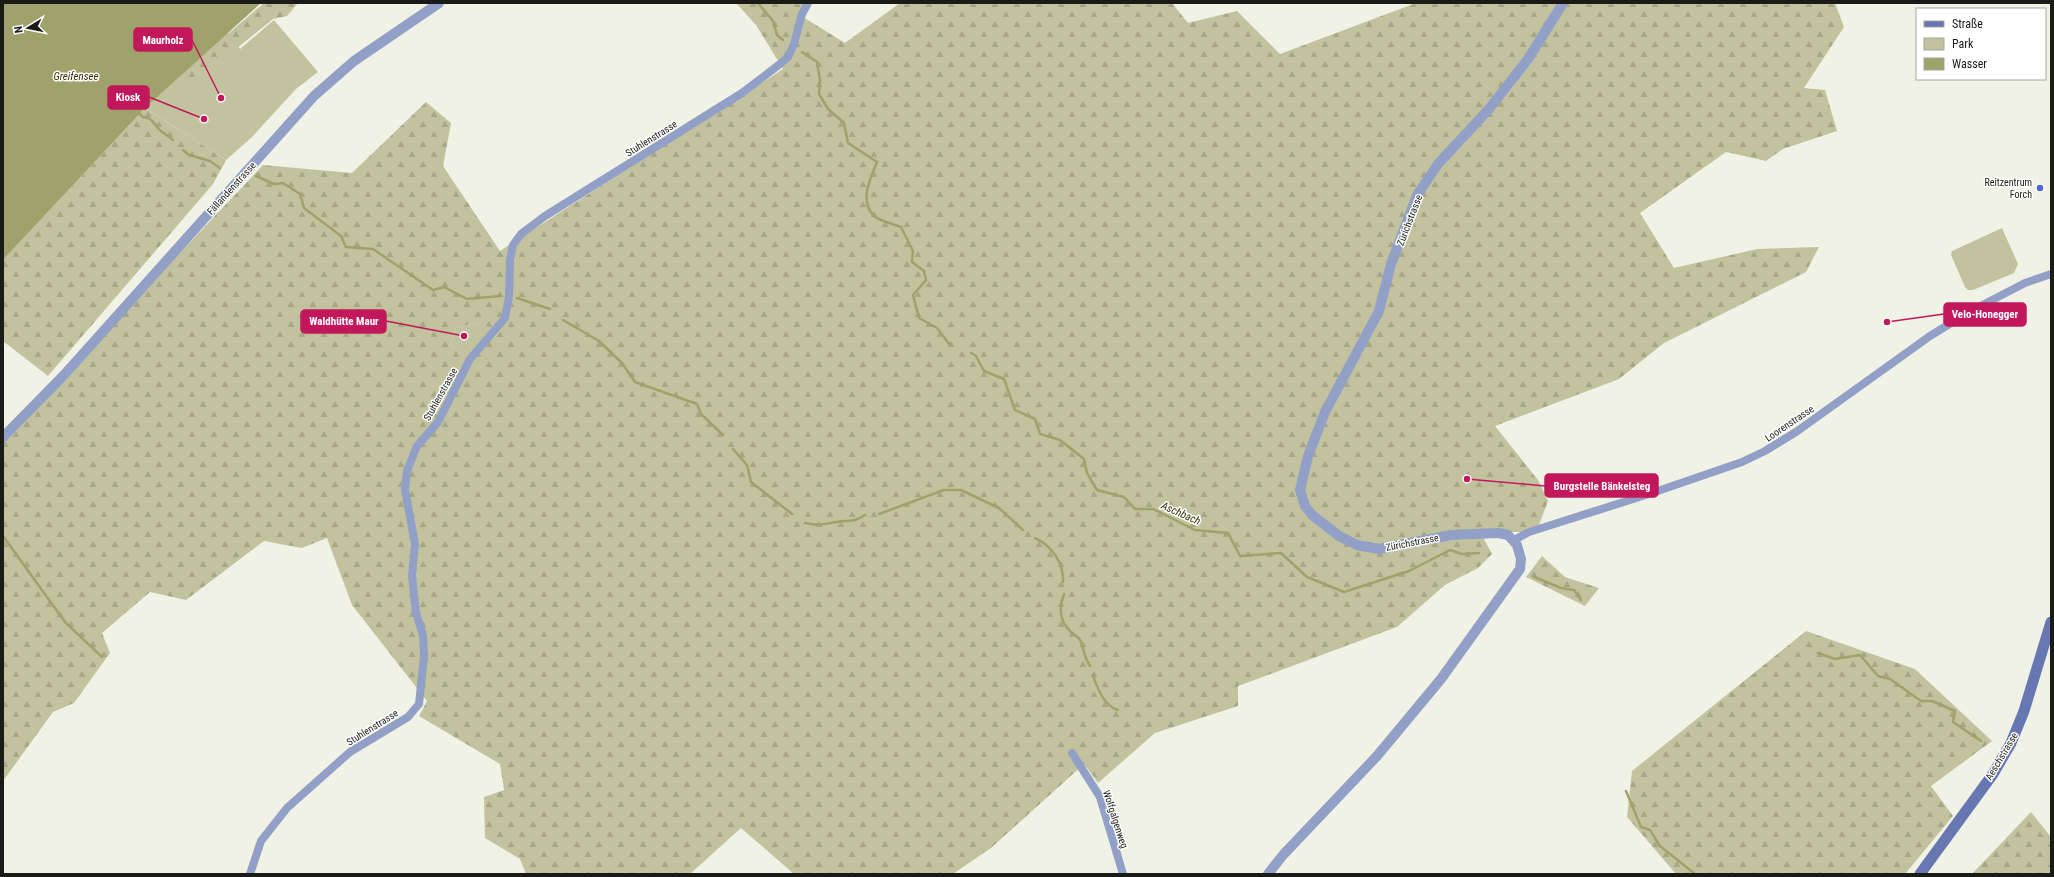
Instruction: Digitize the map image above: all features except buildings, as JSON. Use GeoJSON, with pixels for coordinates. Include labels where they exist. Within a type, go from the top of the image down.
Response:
{"type":"FeatureCollection","features":[{"type":"Feature","properties":{"kind":"main road","name":"Aeschstrasse"},"geometry":{"type":"LineString","coordinates":[[1920,874],[1993,774],[2011,743],[2024,711],[2051,622]]}},
{"type":"Feature","properties":{"kind":"street","name":"Fällandenstrasse"},"geometry":{"type":"LineString","coordinates":[[3,437],[44,397],[314,96],[354,61],[439,3]]}},
{"type":"Feature","properties":{"kind":"street","name":"Stuhlenstrasse"},"geometry":{"type":"LineString","coordinates":[[250,874],[261,841],[287,808],[350,752],[408,716],[419,704],[424,657],[423,635],[416,614],[412,576],[414,544],[405,490],[407,471],[417,446],[438,422],[470,359],[504,318],[509,297],[510,260],[513,244],[521,234],[545,216],[742,93],[780,64],[788,57],[794,44],[802,14],[808,3]]}},
{"type":"Feature","properties":{"kind":"street","name":"Zürichstrasse"},"geometry":{"type":"LineString","coordinates":[[1514,540],[1508,535],[1498,532],[1451,535],[1379,549],[1357,545],[1339,536],[1312,514],[1305,506],[1300,490],[1308,456],[1325,412],[1379,310],[1391,264],[1418,195],[1438,164],[1489,109],[1528,59],[1562,3]]}},
{"type":"Feature","properties":{"kind":"street","name":"Loorenstrasse"},"geometry":{"type":"LineString","coordinates":[[1514,540],[1529,532],[1652,493],[1742,462],[1765,451],[1796,432],[1930,336],[1969,312],[2024,283],[2051,274]]}},
{"type":"Feature","properties":{"kind":"street"},"geometry":{"type":"LineString","coordinates":[[1268,874],[1283,855],[1377,756],[1445,673],[1520,570],[1520,550],[1514,540]]}},
{"type":"Feature","properties":{"kind":"street","name":"Wolfgalgenweg"},"geometry":{"type":"LineString","coordinates":[[1072,753],[1100,797],[1123,874]]}},
{"type":"Feature","properties":{"kind":"green space"},"geometry":{"type":"Polygon","coordinates":[[[264,3],[298,3],[287,16],[273,19],[189,87],[186,70],[264,3]]]}},
{"type":"Feature","properties":{"kind":"green space"},"geometry":{"type":"Polygon","coordinates":[[[736,3],[807,3],[803,17],[845,43],[900,3],[1172,3],[1188,23],[1237,11],[1280,54],[1416,3],[1835,3],[1844,27],[1804,88],[1825,90],[1837,131],[1783,149],[1766,161],[1726,152],[1640,213],[1674,268],[1757,249],[1819,247],[1806,272],[1664,343],[1619,379],[1495,426],[1538,480],[1548,501],[1539,525],[1522,532],[1480,532],[1492,554],[1478,568],[1445,585],[1397,627],[1238,686],[1238,706],[1155,733],[1098,783],[1084,764],[991,848],[953,874],[794,874],[741,828],[690,874],[526,874],[520,859],[485,838],[484,797],[504,790],[500,764],[419,716],[427,701],[352,605],[327,538],[302,548],[264,541],[186,600],[150,592],[102,633],[110,653],[74,703],[53,712],[3,781],[3,440],[263,165],[352,173],[426,102],[451,123],[443,166],[500,251],[783,69],[756,25],[736,3]],[[474,323],[456,328],[450,344],[472,363],[482,348],[502,330],[474,323]]]}},
{"type":"Feature","properties":{"kind":"green space"},"geometry":{"type":"Polygon","coordinates":[[[274,20],[318,72],[296,89],[252,137],[226,160],[145,108],[227,31],[240,49],[274,20]]]}},
{"type":"Feature","properties":{"kind":"green space"},"geometry":{"type":"Polygon","coordinates":[[[145,108],[226,160],[213,184],[48,376],[3,341],[3,260],[145,108]]]}},
{"type":"Feature","properties":{"kind":"green space"},"geometry":{"type":"Polygon","coordinates":[[[2002,228],[2018,264],[2014,273],[1973,290],[1968,290],[1965,287],[1951,255],[1952,251],[2002,228]]]}},
{"type":"Feature","properties":{"kind":"green space"},"geometry":{"type":"Polygon","coordinates":[[[474,323],[503,329],[482,348],[472,364],[450,344],[456,328],[474,323]]]}},
{"type":"Feature","properties":{"kind":"green space"},"geometry":{"type":"Polygon","coordinates":[[[1542,556],[1565,577],[1599,588],[1585,606],[1526,577],[1542,556]]]}},
{"type":"Feature","properties":{"kind":"green space"},"geometry":{"type":"Polygon","coordinates":[[[1806,631],[1915,669],[1992,741],[1931,786],[1953,816],[1905,874],[1676,874],[1627,817],[1632,771],[1806,631]]]}},
{"type":"Feature","properties":{"kind":"green space"},"geometry":{"type":"Polygon","coordinates":[[[2031,812],[2051,837],[2051,874],[1972,874],[2031,812]]]}},
{"type":"Feature","properties":{"kind":"water","name":"Greifensee"},"geometry":{"type":"Polygon","coordinates":[[[3,3],[261,3],[145,108],[3,260],[3,3]]]}},
{"type":"Feature","properties":{"kind":"waterway","name":"Aschbach"},"geometry":{"type":"LineString","coordinates":[[758,3],[773,21],[777,35],[783,40]]}},
{"type":"Feature","properties":{"kind":"waterway","name":"Aschbach"},"geometry":{"type":"LineString","coordinates":[[802,52],[817,62],[820,80],[819,94],[828,109],[844,123],[848,143],[877,162],[867,190],[867,204],[874,216],[883,221],[901,227],[913,251],[912,262],[924,271],[926,280],[913,295],[919,318],[937,328],[950,345]]}},
{"type":"Feature","properties":{"kind":"waterway"},"geometry":{"type":"LineString","coordinates":[[140,114],[143,117],[152,120],[159,130],[173,140]]}},
{"type":"Feature","properties":{"kind":"waterway"},"geometry":{"type":"LineString","coordinates":[[183,150],[189,155],[210,161],[220,168]]}},
{"type":"Feature","properties":{"kind":"waterway"},"geometry":{"type":"LineString","coordinates":[[256,176],[274,184],[283,183],[300,194],[304,208],[341,236],[346,247],[373,249],[433,290],[444,287],[467,299],[500,296]]}},
{"type":"Feature","properties":{"kind":"waterway"},"geometry":{"type":"LineString","coordinates":[[517,298],[550,309]]}},
{"type":"Feature","properties":{"kind":"waterway"},"geometry":{"type":"LineString","coordinates":[[563,320],[599,341],[622,363],[635,382],[697,404],[701,414],[723,435]]}},
{"type":"Feature","properties":{"kind":"waterway","name":"Aschbach"},"geometry":{"type":"LineString","coordinates":[[971,353],[976,356],[984,371],[1004,379],[1015,410],[1035,419],[1040,434],[1060,440],[1084,459],[1087,473],[1097,490],[1124,497],[1135,509],[1153,509],[1195,530],[1228,533],[1240,556],[1281,553],[1307,577],[1344,592],[1409,571],[1450,550],[1462,554],[1479,553]]}},
{"type":"Feature","properties":{"kind":"waterway"},"geometry":{"type":"LineString","coordinates":[[733,449],[747,465],[751,482],[792,514]]}},
{"type":"Feature","properties":{"kind":"waterway"},"geometry":{"type":"LineString","coordinates":[[879,514],[944,490],[961,490],[999,508],[1023,530]]}},
{"type":"Feature","properties":{"kind":"waterway"},"geometry":{"type":"LineString","coordinates":[[805,523],[818,525],[841,521],[851,521],[865,515]]}},
{"type":"Feature","properties":{"kind":"waterway"},"geometry":{"type":"LineString","coordinates":[[3,536],[65,622],[102,657]]}},
{"type":"Feature","properties":{"kind":"waterway"},"geometry":{"type":"LineString","coordinates":[[1035,538],[1052,550],[1056,556],[1063,575],[1063,582]]}},
{"type":"Feature","properties":{"kind":"waterway","name":"Aschbach"},"geometry":{"type":"LineString","coordinates":[[1534,577],[1561,588],[1574,590],[1581,600]]}},
{"type":"Feature","properties":{"kind":"waterway"},"geometry":{"type":"LineString","coordinates":[[1064,594],[1061,604],[1062,618],[1066,627],[1080,640],[1086,660],[1090,666]]}},
{"type":"Feature","properties":{"kind":"waterway"},"geometry":{"type":"LineString","coordinates":[[1818,653],[1835,659],[1860,655],[1878,676],[1890,679],[1921,701],[1932,701],[1955,711],[1953,722],[1981,741]]}},
{"type":"Feature","properties":{"kind":"waterway"},"geometry":{"type":"LineString","coordinates":[[1093,675],[1099,691],[1105,701],[1113,708],[1118,710]]}},
{"type":"Feature","properties":{"kind":"waterway","name":"Aschbach"},"geometry":{"type":"LineString","coordinates":[[1626,791],[1641,827],[1650,830],[1660,846],[1695,874]]}},
{"type":"Feature","properties":{"kind":"place","name":"Maurholz"},"geometry":{"type":"Point","coordinates":[221,98]}},
{"type":"Feature","properties":{"kind":"place","name":"Kiosk"},"geometry":{"type":"Point","coordinates":[204,119]}},
{"type":"Feature","properties":{"kind":"place","name":"Reitzentrum Forch"},"geometry":{"type":"Point","coordinates":[2040,188]}},
{"type":"Feature","properties":{"kind":"place","name":"Velo-Honegger"},"geometry":{"type":"Point","coordinates":[1887,322]}},
{"type":"Feature","properties":{"kind":"place","name":"Waldhütte Maur"},"geometry":{"type":"Point","coordinates":[464,336]}},
{"type":"Feature","properties":{"kind":"place","name":"Burgstelle Bänkelsteg"},"geometry":{"type":"Point","coordinates":[1467,479]}}]}
